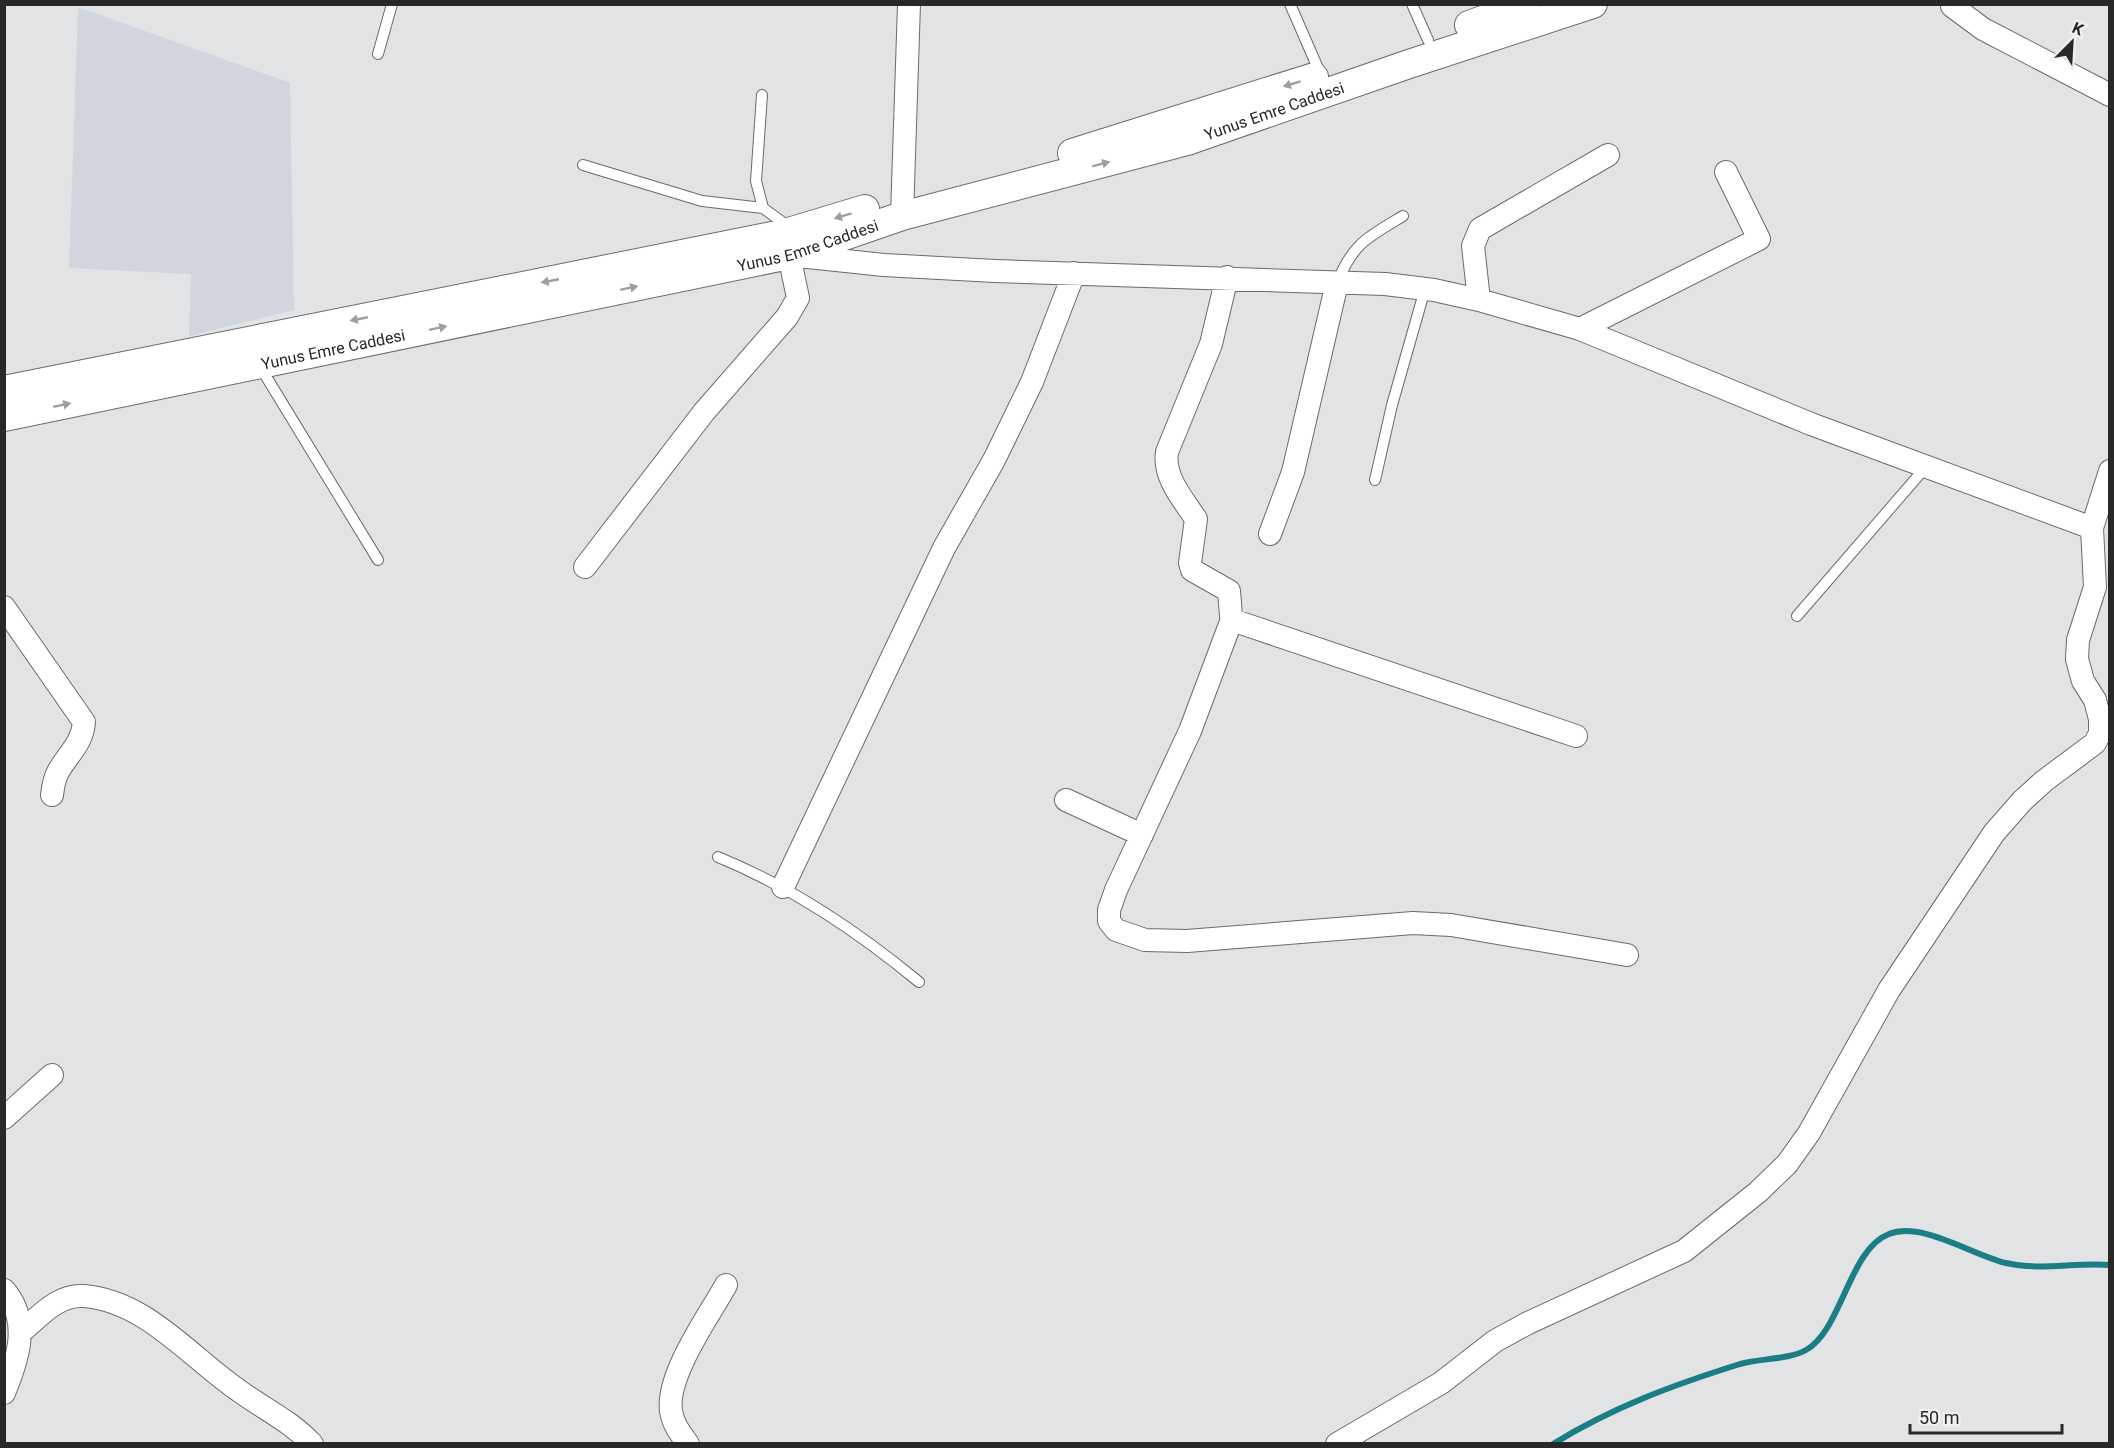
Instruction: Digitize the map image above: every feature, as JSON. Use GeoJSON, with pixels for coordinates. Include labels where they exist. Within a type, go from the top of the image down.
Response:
{"type":"FeatureCollection","features":[{"type":"Feature","properties":{"kind":"street"},"geometry":{"type":"LineString","coordinates":[[902,206],[909,4]]}},
{"type":"Feature","properties":{"kind":"street","name":"Yunus Emre Caddesi"},"geometry":{"type":"LineString","coordinates":[[902,206],[1187,141],[1409,64],[1593,4]]}},
{"type":"Feature","properties":{"kind":"street"},"geometry":{"type":"LineString","coordinates":[[1952,6],[1983,29],[2109,95]]}},
{"type":"Feature","properties":{"kind":"street","name":"Yunus Emre Caddesi"},"geometry":{"type":"LineString","coordinates":[[4,417],[258,365],[791,243],[1321,75],[1428,39],[1512,7]]}},
{"type":"Feature","properties":{"kind":"street"},"geometry":{"type":"LineString","coordinates":[[1479,300],[1473,246],[1480,229],[1608,155]]}},
{"type":"Feature","properties":{"kind":"street"},"geometry":{"type":"LineString","coordinates":[[1580,329],[1759,239],[1726,172]]}},
{"type":"Feature","properties":{"kind":"street"},"geometry":{"type":"LineString","coordinates":[[585,567],[704,412],[787,316],[798,298],[791,243],[884,265],[1385,284],[1479,300],[1580,329],[1925,468],[2092,528]]}},
{"type":"Feature","properties":{"kind":"street","name":"Yunus Emre Caddesi"},"geometry":{"type":"LineString","coordinates":[[4,390],[791,243]]}},
{"type":"Feature","properties":{"kind":"street"},"geometry":{"type":"LineString","coordinates":[[783,887],[944,548],[994,460],[1032,382],[1074,273]]}},
{"type":"Feature","properties":{"kind":"street"},"geometry":{"type":"LineString","coordinates":[[1227,277],[1211,344],[1167,452],[1166,462],[1172,483],[1196,519],[1196,531],[1191,550],[1192,570],[1229,591],[1232,619],[1193,722],[1116,890],[1109,910],[1109,921],[1116,930],[1130,936],[1187,940],[1413,923],[1451,925],[1627,955]]}},
{"type":"Feature","properties":{"kind":"street"},"geometry":{"type":"LineString","coordinates":[[1270,534],[1293,472],[1337,283]]}},
{"type":"Feature","properties":{"kind":"street"},"geometry":{"type":"LineString","coordinates":[[1337,1443],[1441,1383],[1495,1341],[1527,1323],[1684,1251],[1758,1192],[1787,1164],[1809,1133],[1888,990],[1994,833],[2043,781],[2095,742],[2100,733],[2100,719],[2095,700],[2083,681],[2077,659],[2078,640],[2096,587],[2092,528],[2109,471]]}},
{"type":"Feature","properties":{"kind":"street"},"geometry":{"type":"LineString","coordinates":[[4,607],[84,722],[78,745],[56,774],[51,795]]}},
{"type":"Feature","properties":{"kind":"street"},"geometry":{"type":"LineString","coordinates":[[1232,619],[1576,736]]}},
{"type":"Feature","properties":{"kind":"street"},"geometry":{"type":"LineString","coordinates":[[1066,800],[1142,835]]}},
{"type":"Feature","properties":{"kind":"street"},"geometry":{"type":"LineString","coordinates":[[4,1118],[52,1075]]}},
{"type":"Feature","properties":{"kind":"street"},"geometry":{"type":"LineString","coordinates":[[688,1443],[675,1426],[670,1410],[672,1390],[692,1346],[726,1284]]}},
{"type":"Feature","properties":{"kind":"street"},"geometry":{"type":"LineString","coordinates":[[4,1290],[14,1302],[22,1331],[4,1393]]}},
{"type":"Feature","properties":{"kind":"street"},"geometry":{"type":"LineString","coordinates":[[22,1331],[57,1302],[69,1297],[83,1296],[109,1302],[134,1312],[155,1325],[209,1369],[301,1432],[312,1443]]}},
{"type":"Feature","properties":{"kind":"lane"},"geometry":{"type":"LineString","coordinates":[[378,54],[392,4]]}},
{"type":"Feature","properties":{"kind":"lane"},"geometry":{"type":"LineString","coordinates":[[1290,4],[1321,75]]}},
{"type":"Feature","properties":{"kind":"lane"},"geometry":{"type":"LineString","coordinates":[[1412,4],[1428,39]]}},
{"type":"Feature","properties":{"kind":"lane"},"geometry":{"type":"LineString","coordinates":[[762,95],[756,181],[763,208],[791,243]]}},
{"type":"Feature","properties":{"kind":"lane"},"geometry":{"type":"LineString","coordinates":[[583,165],[702,201],[763,208]]}},
{"type":"Feature","properties":{"kind":"lane"},"geometry":{"type":"LineString","coordinates":[[1337,283],[1347,258],[1364,240],[1403,216]]}},
{"type":"Feature","properties":{"kind":"lane"},"geometry":{"type":"LineString","coordinates":[[1375,480],[1392,405],[1425,289]]}},
{"type":"Feature","properties":{"kind":"lane"},"geometry":{"type":"LineString","coordinates":[[258,365],[378,560]]}},
{"type":"Feature","properties":{"kind":"lane"},"geometry":{"type":"LineString","coordinates":[[1797,616],[1925,468]]}},
{"type":"Feature","properties":{"kind":"lane"},"geometry":{"type":"LineString","coordinates":[[718,857],[783,887],[832,916],[919,982]]}},
{"type":"Feature","properties":{"kind":"shaded area"},"geometry":{"type":"Polygon","coordinates":[[[78,7],[290,83],[294,310],[189,336],[191,274],[69,268],[78,7]]]}},
{"type":"Feature","properties":{"kind":"waterway"},"geometry":{"type":"LineString","coordinates":[[1553,1444],[1621,1408],[1691,1380],[1740,1364],[1791,1356],[1806,1350],[1829,1326],[1864,1256],[1875,1242],[1889,1234],[1902,1231],[1932,1235],[1993,1259],[2019,1265],[2110,1265]]}}]}
